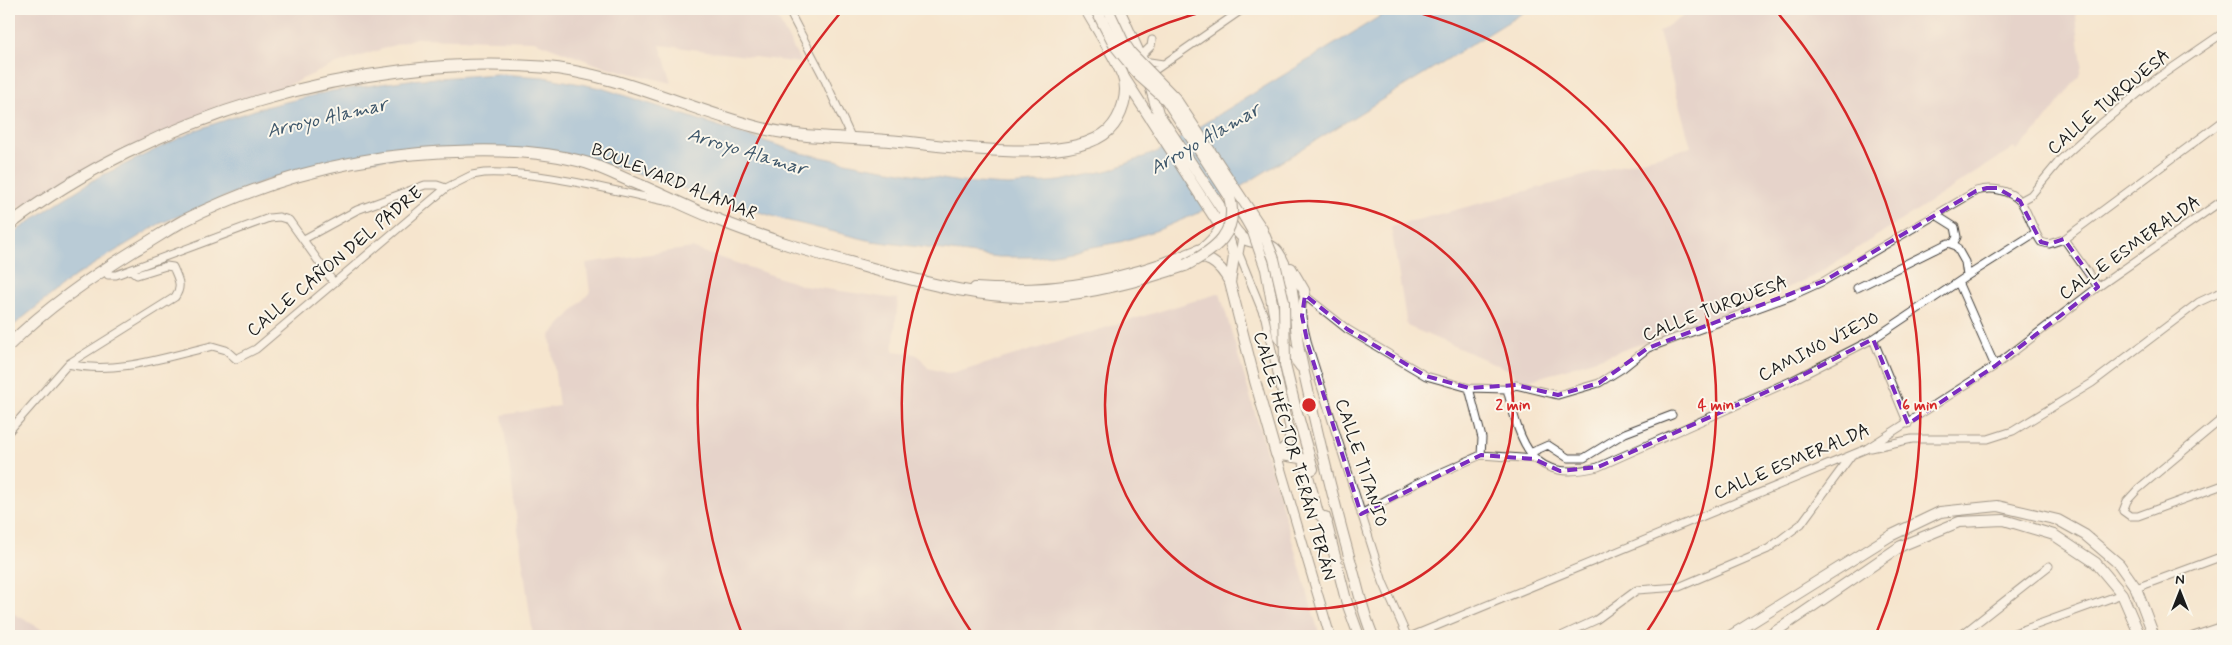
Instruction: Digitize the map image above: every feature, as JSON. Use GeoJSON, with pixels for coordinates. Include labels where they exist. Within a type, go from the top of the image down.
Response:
{"type":"FeatureCollection","features":[{"type":"Feature","properties":{"kind":"highway"},"geometry":{"type":"LineString","coordinates":[[9,225],[39,202],[128,152],[186,127],[258,100],[328,83],[393,71],[452,66],[545,67],[594,76],[754,127],[814,137],[922,143],[994,151],[1042,150],[1071,146],[1090,141],[1111,128],[1121,112],[1124,96],[1124,79],[1086,9]]}},
{"type":"Feature","properties":{"kind":"highway"},"geometry":{"type":"LineString","coordinates":[[1096,9],[1114,44],[1140,76],[1167,100],[1229,195]]}},
{"type":"Feature","properties":{"kind":"highway","name":"BOULEVARD ALAMAR"},"geometry":{"type":"LineString","coordinates":[[9,344],[34,319],[104,269],[183,222],[256,189],[304,173],[350,162],[397,155],[483,150],[523,152],[559,158],[604,169],[682,205],[785,245],[904,278],[966,291],[1008,296],[1050,296],[1114,286],[1206,254],[1224,237],[1231,219],[1232,204],[1229,195]]}},
{"type":"Feature","properties":{"kind":"main road"},"geometry":{"type":"LineString","coordinates":[[1108,9],[1123,41],[1131,52],[1175,98],[1262,229],[1274,259],[1284,302],[1285,365],[1346,600],[1359,636]]}},
{"type":"Feature","properties":{"kind":"main road"},"geometry":{"type":"LineString","coordinates":[[1119,9],[1142,58],[1165,133]]}},
{"type":"Feature","properties":{"kind":"main road"},"geometry":{"type":"LineString","coordinates":[[1124,79],[1165,133],[1220,213],[1246,240],[1266,243],[1281,256],[1290,282],[1296,333],[1303,369],[1337,513],[1373,636]]}},
{"type":"Feature","properties":{"kind":"main road"},"geometry":{"type":"LineString","coordinates":[[1229,195],[1252,232],[1266,269],[1278,336],[1303,369]]}},
{"type":"Feature","properties":{"kind":"main road"},"geometry":{"type":"LineString","coordinates":[[1220,213],[1221,228],[1233,252]]}},
{"type":"Feature","properties":{"kind":"main road"},"geometry":{"type":"LineString","coordinates":[[1184,261],[1208,244],[1221,228]]}},
{"type":"Feature","properties":{"kind":"main road"},"geometry":{"type":"LineString","coordinates":[[1233,252],[1242,237],[1247,235],[1258,235],[1279,246],[1284,252],[1305,295]]}},
{"type":"Feature","properties":{"kind":"main road","name":"CALLE HÉCTOR TERÁN TERÁN"},"geometry":{"type":"LineString","coordinates":[[1230,283],[1233,252]]}},
{"type":"Feature","properties":{"kind":"main road","name":"CALLE HÉCTOR TERÁN TERÁN"},"geometry":{"type":"LineString","coordinates":[[1184,261],[1198,256],[1216,263],[1223,270],[1230,283],[1276,454]]}},
{"type":"Feature","properties":{"kind":"main road"},"geometry":{"type":"LineString","coordinates":[[1276,454],[1300,458],[1304,461],[1318,513],[1327,522]]}},
{"type":"Feature","properties":{"kind":"main road"},"geometry":{"type":"LineString","coordinates":[[1730,636],[1890,536],[1940,512],[1998,506],[2058,520],[2085,535],[2119,564],[2136,588],[2154,636]]}},
{"type":"Feature","properties":{"kind":"main road"},"geometry":{"type":"LineString","coordinates":[[1769,636],[1901,546],[1959,522],[2004,520],[2054,535],[2096,562],[2122,594],[2140,636]]}},
{"type":"Feature","properties":{"kind":"street"},"geometry":{"type":"LineString","coordinates":[[788,9],[824,78],[852,139]]}},
{"type":"Feature","properties":{"kind":"street"},"geometry":{"type":"LineString","coordinates":[[1147,75],[1243,9]]}},
{"type":"Feature","properties":{"kind":"street","name":"CALLE TURQUESA"},"geometry":{"type":"LineString","coordinates":[[1290,282],[1347,329],[1426,376],[1469,388],[1508,389],[1516,385],[1558,395],[1599,383],[1623,368],[1648,348],[1791,296],[1824,281],[1976,191],[1997,188],[2020,201],[2031,195],[2061,158],[2107,119],[2156,79],[2223,33]]}},
{"type":"Feature","properties":{"kind":"street"},"geometry":{"type":"LineString","coordinates":[[1152,40],[1151,46],[1142,58],[1163,64]]}},
{"type":"Feature","properties":{"kind":"street"},"geometry":{"type":"LineString","coordinates":[[2020,201],[2035,233],[2042,242],[2049,244],[2064,239],[2223,121]]}},
{"type":"Feature","properties":{"kind":"street","name":"CALLE CAÑON DEL PADRE"},"geometry":{"type":"LineString","coordinates":[[68,364],[88,369],[110,369],[212,346],[226,350],[236,359],[256,349],[446,188],[472,175],[495,172],[583,183],[614,192],[682,205]]}},
{"type":"Feature","properties":{"kind":"street","name":"CALLE CAÑON DEL PADRE"},"geometry":{"type":"LineString","coordinates":[[304,239],[357,210],[425,185],[437,185],[446,188]]}},
{"type":"Feature","properties":{"kind":"street","name":"CALLE ESMERALDA"},"geometry":{"type":"LineString","coordinates":[[1412,636],[1866,449],[1908,424],[1995,366],[2098,287],[2223,200]]}},
{"type":"Feature","properties":{"kind":"street"},"geometry":{"type":"LineString","coordinates":[[1936,216],[1955,227],[1957,237],[1953,244]]}},
{"type":"Feature","properties":{"kind":"street"},"geometry":{"type":"LineString","coordinates":[[104,269],[108,275],[131,270],[269,218],[279,217],[289,220],[334,283]]}},
{"type":"Feature","properties":{"kind":"street","name":"CAMINO VIEJO"},"geometry":{"type":"LineString","coordinates":[[1532,456],[1546,467],[1560,471],[1580,471],[1598,466],[1793,380],[1873,339],[2035,233]]}},
{"type":"Feature","properties":{"kind":"street"},"geometry":{"type":"LineString","coordinates":[[1242,237],[1239,254],[1265,318],[1289,428],[1288,442],[1276,454]]}},
{"type":"Feature","properties":{"kind":"street"},"geometry":{"type":"LineString","coordinates":[[2064,239],[2098,287]]}},
{"type":"Feature","properties":{"kind":"street"},"geometry":{"type":"LineString","coordinates":[[1953,244],[1965,262],[1967,276]]}},
{"type":"Feature","properties":{"kind":"street"},"geometry":{"type":"LineString","coordinates":[[1857,288],[1906,266],[1943,245],[1953,244]]}},
{"type":"Feature","properties":{"kind":"street"},"geometry":{"type":"LineString","coordinates":[[9,431],[68,364],[175,298],[179,292],[181,284],[173,267],[166,266],[137,275],[131,270]]}},
{"type":"Feature","properties":{"kind":"street"},"geometry":{"type":"LineString","coordinates":[[1958,282],[1995,366]]}},
{"type":"Feature","properties":{"kind":"street"},"geometry":{"type":"LineString","coordinates":[[1866,449],[1912,439],[1988,439],[2013,431],[2092,383],[2199,302],[2223,291]]}},
{"type":"Feature","properties":{"kind":"street","name":"CALLE TITANIO"},"geometry":{"type":"LineString","coordinates":[[1305,295],[1302,302],[1302,316],[1308,345],[1383,582],[1407,636]]}},
{"type":"Feature","properties":{"kind":"street"},"geometry":{"type":"LineString","coordinates":[[1873,339],[1908,424]]}},
{"type":"Feature","properties":{"kind":"street"},"geometry":{"type":"LineString","coordinates":[[1469,388],[1482,438],[1481,455]]}},
{"type":"Feature","properties":{"kind":"street"},"geometry":{"type":"LineString","coordinates":[[1508,389],[1512,409],[1532,456]]}},
{"type":"Feature","properties":{"kind":"street"},"geometry":{"type":"LineString","coordinates":[[1361,514],[1415,484],[1481,455],[1532,456],[1548,445],[1568,458],[1584,458],[1625,433],[1672,414]]}},
{"type":"Feature","properties":{"kind":"street"},"geometry":{"type":"LineString","coordinates":[[2223,418],[2138,489],[2126,501],[2123,511],[2130,516],[2138,516],[2223,484]]}},
{"type":"Feature","properties":{"kind":"street","name":"CALLE HÉCTOR TERÁN TERÁN"},"geometry":{"type":"LineString","coordinates":[[1276,454],[1330,636]]}},
{"type":"Feature","properties":{"kind":"street"},"geometry":{"type":"LineString","coordinates":[[1561,636],[1596,620],[1637,590],[1679,587],[1768,549],[1801,524],[1852,455]]}},
{"type":"Feature","properties":{"kind":"street"},"geometry":{"type":"LineString","coordinates":[[2136,588],[2223,556]]}},
{"type":"Feature","properties":{"kind":"street"},"geometry":{"type":"LineString","coordinates":[[1960,636],[2049,566]]}},
{"type":"Feature","properties":{"kind":"street"},"geometry":{"type":"LineString","coordinates":[[2006,636],[2122,594]]}},
{"type":"Feature","properties":{"kind":"street"},"geometry":{"type":"LineString","coordinates":[[2193,636],[2223,626]]}},
{"type":"Feature","properties":{"kind":"highlighted area"},"geometry":{"type":"Polygon","coordinates":[[[1987,188],[1997,188],[2020,201],[2041,242],[2049,244],[2064,239],[2098,287],[1995,366],[1908,424],[1873,339],[1793,380],[1598,467],[1560,471],[1534,459],[1481,455],[1361,514],[1308,345],[1302,316],[1305,295],[1347,329],[1426,376],[1469,388],[1516,385],[1558,395],[1599,383],[1648,348],[1824,281],[1976,191],[1987,188]]]}},
{"type":"Feature","properties":{"kind":"shaded area"},"geometry":{"type":"Polygon","coordinates":[[[9,9],[773,9],[801,63],[660,45],[672,83],[601,66],[534,41],[416,38],[331,66],[12,210],[9,206],[9,9]]]}},
{"type":"Feature","properties":{"kind":"shaded area"},"geometry":{"type":"Polygon","coordinates":[[[1692,9],[2075,9],[2082,65],[2079,76],[2039,128],[2016,151],[2014,148],[1814,276],[1740,309],[1516,385],[1512,371],[1407,326],[1391,227],[1691,147],[1659,32],[1692,9]]]}},
{"type":"Feature","properties":{"kind":"shaded area"},"geometry":{"type":"Polygon","coordinates":[[[692,248],[804,286],[898,299],[893,351],[912,353],[919,356],[928,368],[947,373],[962,371],[1220,293],[1320,636],[533,636],[502,415],[559,406],[550,336],[590,292],[586,263],[692,248]]]}},
{"type":"Feature","properties":{"kind":"shaded area"},"geometry":{"type":"Polygon","coordinates":[[[9,611],[54,636],[9,636],[9,611]]]}},
{"type":"Feature","properties":{"kind":"water","name":"Arroyo Alamar"},"geometry":{"type":"Polygon","coordinates":[[[1392,9],[1529,9],[1198,213],[1158,230],[1120,242],[1037,257],[999,257],[872,241],[785,220],[575,155],[531,149],[334,162],[269,179],[159,224],[75,276],[9,329],[9,236],[97,178],[196,130],[261,108],[332,91],[409,80],[497,74],[544,77],[601,88],[801,153],[860,165],[960,182],[1008,185],[1060,181],[1110,170],[1159,151],[1392,9]]]}},
{"type":"Feature","properties":{"kind":"waterway"},"geometry":{"type":"LineString","coordinates":[[9,631],[18,636]]}}]}
